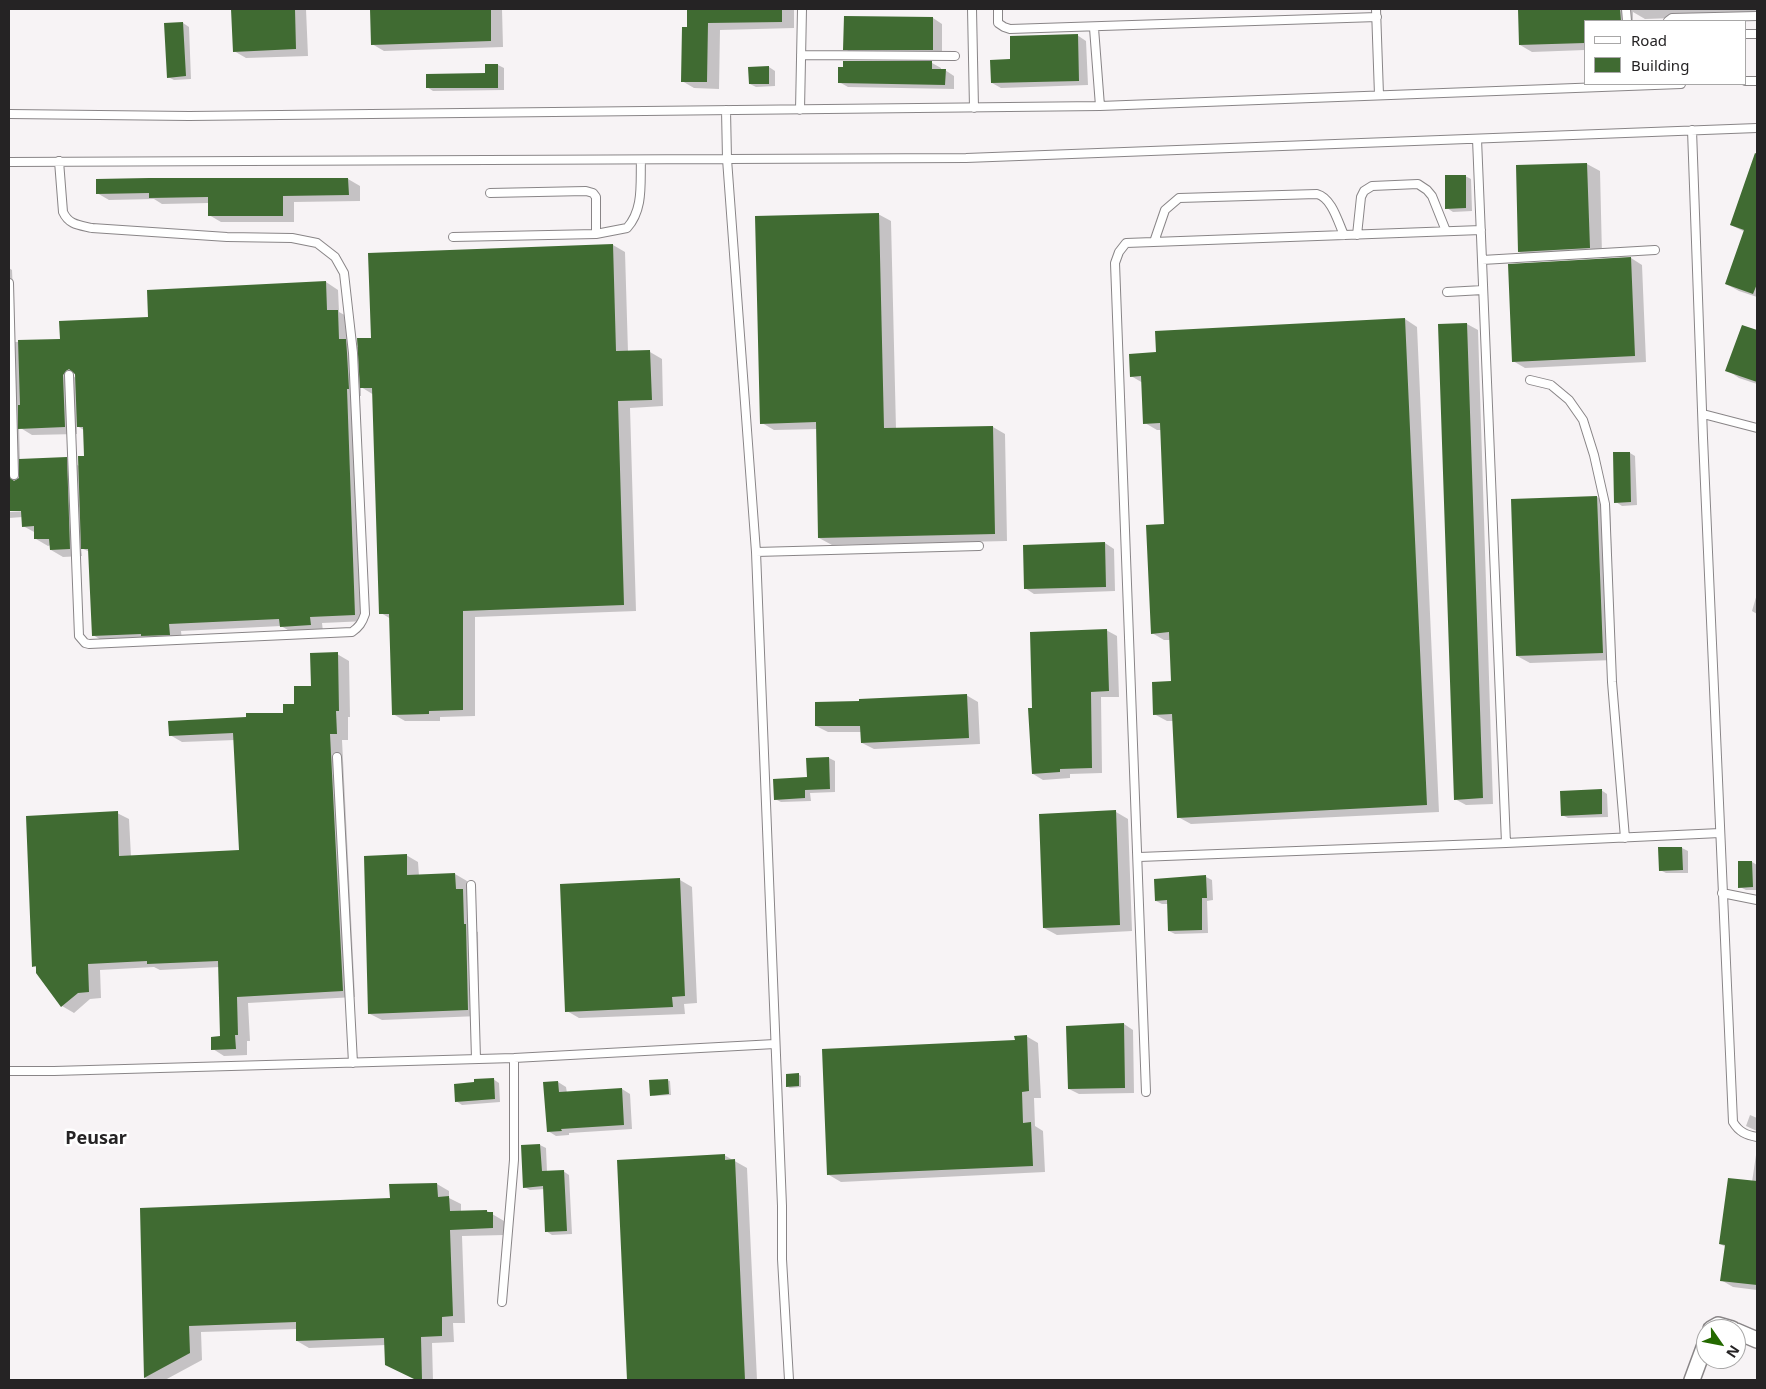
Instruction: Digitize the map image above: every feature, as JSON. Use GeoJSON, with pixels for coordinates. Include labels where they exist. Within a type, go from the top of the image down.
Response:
{"type":"FeatureCollection","features":[{"type":"Feature","properties":{"kind":"lane"},"geometry":{"type":"LineString","coordinates":[[800,110],[802,9]]}},
{"type":"Feature","properties":{"kind":"lane"},"geometry":{"type":"LineString","coordinates":[[972,9],[974,108]]}},
{"type":"Feature","properties":{"kind":"lane"},"geometry":{"type":"LineString","coordinates":[[998,9],[998,22],[1010,30],[1094,28],[1376,13],[1379,96]]}},
{"type":"Feature","properties":{"kind":"lane"},"geometry":{"type":"LineString","coordinates":[[1669,20],[1672,18],[1757,16]]}},
{"type":"Feature","properties":{"kind":"lane"},"geometry":{"type":"LineString","coordinates":[[1094,28],[1100,106]]}},
{"type":"Feature","properties":{"kind":"lane"},"geometry":{"type":"LineString","coordinates":[[801,55],[955,56]]}},
{"type":"Feature","properties":{"kind":"lane"},"geometry":{"type":"LineString","coordinates":[[9,114],[199,116],[1100,106],[1656,85]]}},
{"type":"Feature","properties":{"kind":"lane"},"geometry":{"type":"LineString","coordinates":[[726,110],[727,159],[756,552],[782,1206],[782,1259],[789,1380]]}},
{"type":"Feature","properties":{"kind":"lane"},"geometry":{"type":"LineString","coordinates":[[9,162],[966,158],[1757,128]]}},
{"type":"Feature","properties":{"kind":"lane"},"geometry":{"type":"LineString","coordinates":[[1692,130],[1722,893],[1733,1122],[1738,1130],[1749,1136],[1757,1137]]}},
{"type":"Feature","properties":{"kind":"lane"},"geometry":{"type":"LineString","coordinates":[[1477,139],[1506,843]]}},
{"type":"Feature","properties":{"kind":"lane"},"geometry":{"type":"LineString","coordinates":[[453,237],[596,234],[627,228],[636,214],[639,202],[641,160]]}},
{"type":"Feature","properties":{"kind":"lane"},"geometry":{"type":"LineString","coordinates":[[59,162],[63,212],[72,223],[92,228],[227,237],[292,238],[317,243],[335,257],[344,273],[353,353],[365,614],[363,622],[358,628],[352,632],[89,644],[81,640],[69,375]]}},
{"type":"Feature","properties":{"kind":"lane"},"geometry":{"type":"LineString","coordinates":[[1357,235],[1361,197],[1364,191],[1372,186],[1418,184],[1432,196],[1446,231]]}},
{"type":"Feature","properties":{"kind":"lane"},"geometry":{"type":"LineString","coordinates":[[490,193],[586,190],[593,193],[596,198],[596,234]]}},
{"type":"Feature","properties":{"kind":"lane"},"geometry":{"type":"LineString","coordinates":[[1154,242],[1165,210],[1179,198],[1317,194],[1324,196],[1328,201],[1344,235]]}},
{"type":"Feature","properties":{"kind":"lane"},"geometry":{"type":"LineString","coordinates":[[1146,1092],[1139,857],[1115,263],[1119,252],[1126,243],[1481,230]]}},
{"type":"Feature","properties":{"kind":"lane"},"geometry":{"type":"LineString","coordinates":[[1482,260],[1655,250]]}},
{"type":"Feature","properties":{"kind":"lane"},"geometry":{"type":"LineString","coordinates":[[9,283],[14,475]]}},
{"type":"Feature","properties":{"kind":"lane"},"geometry":{"type":"LineString","coordinates":[[1447,292],[1483,290]]}},
{"type":"Feature","properties":{"kind":"lane"},"geometry":{"type":"LineString","coordinates":[[1530,380],[1551,385],[1570,400],[1583,420],[1594,455],[1605,504],[1612,682],[1625,838]]}},
{"type":"Feature","properties":{"kind":"lane"},"geometry":{"type":"LineString","coordinates":[[1703,414],[1757,428]]}},
{"type":"Feature","properties":{"kind":"lane"},"geometry":{"type":"LineString","coordinates":[[756,552],[979,546]]}},
{"type":"Feature","properties":{"kind":"lane"},"geometry":{"type":"LineString","coordinates":[[338,757],[353,1063]]}},
{"type":"Feature","properties":{"kind":"lane"},"geometry":{"type":"LineString","coordinates":[[1139,857],[1720,833]]}},
{"type":"Feature","properties":{"kind":"lane"},"geometry":{"type":"LineString","coordinates":[[471,885],[476,1059]]}},
{"type":"Feature","properties":{"kind":"lane"},"geometry":{"type":"LineString","coordinates":[[1722,893],[1757,900]]}},
{"type":"Feature","properties":{"kind":"lane"},"geometry":{"type":"LineString","coordinates":[[9,1071],[514,1058],[776,1044]]}},
{"type":"Feature","properties":{"kind":"lane"},"geometry":{"type":"LineString","coordinates":[[502,1302],[514,1160],[514,1058]]}},
{"type":"Feature","properties":{"kind":"building"},"geometry":{"type":"Polygon","coordinates":[[[231,9],[295,9],[296,49],[233,52],[231,9]]]}},
{"type":"Feature","properties":{"kind":"building"},"geometry":{"type":"Polygon","coordinates":[[[370,9],[491,9],[491,41],[371,45],[370,9]]]}},
{"type":"Feature","properties":{"kind":"building"},"geometry":{"type":"Polygon","coordinates":[[[687,9],[782,9],[782,22],[708,23],[707,82],[681,82],[682,27],[687,27],[687,9]]]}},
{"type":"Feature","properties":{"kind":"building"},"geometry":{"type":"Polygon","coordinates":[[[1518,9],[1620,9],[1621,20],[1584,20],[1584,43],[1519,45],[1518,9]]]}},
{"type":"Feature","properties":{"kind":"building"},"geometry":{"type":"Polygon","coordinates":[[[844,16],[933,17],[933,50],[843,50],[844,16]]]}},
{"type":"Feature","properties":{"kind":"building"},"geometry":{"type":"Polygon","coordinates":[[[183,22],[186,76],[167,78],[164,23],[183,22]]]}},
{"type":"Feature","properties":{"kind":"building"},"geometry":{"type":"Polygon","coordinates":[[[1078,34],[1079,81],[991,83],[990,60],[1010,59],[1010,36],[1078,34]]]}},
{"type":"Feature","properties":{"kind":"building"},"geometry":{"type":"Polygon","coordinates":[[[843,61],[932,61],[932,69],[946,69],[945,85],[838,83],[838,67],[843,67],[843,61]]]}},
{"type":"Feature","properties":{"kind":"building"},"geometry":{"type":"Polygon","coordinates":[[[485,64],[498,64],[498,88],[426,88],[426,74],[485,73],[485,64]]]}},
{"type":"Feature","properties":{"kind":"building"},"geometry":{"type":"Polygon","coordinates":[[[769,66],[769,84],[749,84],[748,67],[769,66]]]}},
{"type":"Feature","properties":{"kind":"building"},"geometry":{"type":"Polygon","coordinates":[[[1755,153],[1757,154],[1757,284],[1753,294],[1725,284],[1744,230],[1730,225],[1755,153]]]}},
{"type":"Feature","properties":{"kind":"building"},"geometry":{"type":"Polygon","coordinates":[[[1587,163],[1590,248],[1518,252],[1516,165],[1587,163]]]}},
{"type":"Feature","properties":{"kind":"building"},"geometry":{"type":"Polygon","coordinates":[[[1445,175],[1466,175],[1466,208],[1445,209],[1445,175]]]}},
{"type":"Feature","properties":{"kind":"building"},"geometry":{"type":"Polygon","coordinates":[[[348,178],[349,195],[283,196],[283,216],[208,216],[208,197],[149,198],[149,193],[96,194],[96,179],[348,178]]]}},
{"type":"Feature","properties":{"kind":"building"},"geometry":{"type":"Polygon","coordinates":[[[879,213],[884,428],[993,426],[995,534],[818,538],[816,422],[760,424],[755,216],[879,213]]]}},
{"type":"Feature","properties":{"kind":"building"},"geometry":{"type":"Polygon","coordinates":[[[613,244],[616,351],[650,350],[652,400],[618,401],[624,605],[463,611],[463,710],[429,711],[429,714],[392,715],[389,614],[379,614],[372,388],[360,388],[357,338],[371,338],[368,253],[613,244]]]}},
{"type":"Feature","properties":{"kind":"building"},"geometry":{"type":"Polygon","coordinates":[[[1631,257],[1635,356],[1512,362],[1508,264],[1631,257]]]}},
{"type":"Feature","properties":{"kind":"building"},"geometry":{"type":"Polygon","coordinates":[[[326,281],[327,310],[338,310],[339,339],[346,339],[355,615],[310,617],[311,625],[280,627],[279,619],[169,624],[170,635],[92,636],[88,549],[81,549],[78,456],[84,456],[83,427],[77,427],[75,374],[69,369],[63,375],[65,427],[18,429],[18,405],[20,405],[18,340],[60,339],[59,321],[148,317],[147,290],[326,281]]]}},
{"type":"Feature","properties":{"kind":"building"},"geometry":{"type":"Polygon","coordinates":[[[1405,318],[1427,805],[1177,818],[1172,714],[1153,715],[1152,682],[1171,681],[1169,632],[1151,634],[1146,525],[1164,524],[1160,423],[1143,424],[1141,376],[1130,377],[1129,354],[1156,352],[1155,331],[1405,318]]]}},
{"type":"Feature","properties":{"kind":"building"},"geometry":{"type":"Polygon","coordinates":[[[1467,323],[1483,798],[1454,800],[1438,324],[1467,323]]]}},
{"type":"Feature","properties":{"kind":"building"},"geometry":{"type":"Polygon","coordinates":[[[1742,325],[1757,330],[1757,382],[1725,371],[1742,325]]]}},
{"type":"Feature","properties":{"kind":"building"},"geometry":{"type":"Polygon","coordinates":[[[1613,452],[1630,452],[1631,502],[1614,503],[1613,452]]]}},
{"type":"Feature","properties":{"kind":"building"},"geometry":{"type":"Polygon","coordinates":[[[67,457],[70,549],[50,550],[49,539],[34,539],[34,526],[22,527],[21,511],[9,511],[9,477],[14,481],[19,478],[19,459],[67,457]]]}},
{"type":"Feature","properties":{"kind":"building"},"geometry":{"type":"Polygon","coordinates":[[[1597,496],[1603,653],[1516,656],[1511,499],[1597,496]]]}},
{"type":"Feature","properties":{"kind":"building"},"geometry":{"type":"Polygon","coordinates":[[[1105,542],[1106,587],[1024,589],[1023,545],[1105,542]]]}},
{"type":"Feature","properties":{"kind":"building"},"geometry":{"type":"Polygon","coordinates":[[[1107,629],[1109,691],[1091,692],[1092,768],[1060,769],[1060,772],[1032,774],[1028,708],[1032,708],[1030,632],[1107,629]]]}},
{"type":"Feature","properties":{"kind":"building"},"geometry":{"type":"Polygon","coordinates":[[[338,652],[339,711],[336,711],[337,734],[330,734],[343,991],[237,997],[238,1035],[235,1035],[236,1049],[211,1050],[211,1037],[220,1036],[218,961],[147,964],[147,961],[88,964],[89,992],[78,993],[61,1007],[36,973],[36,966],[32,967],[26,816],[118,811],[119,856],[239,850],[233,733],[169,736],[168,721],[246,717],[246,713],[283,713],[283,704],[294,704],[294,686],[311,686],[310,653],[338,652]]]}},
{"type":"Feature","properties":{"kind":"building"},"geometry":{"type":"Polygon","coordinates":[[[967,694],[969,738],[861,743],[860,726],[815,726],[815,702],[967,694]]]}},
{"type":"Feature","properties":{"kind":"building"},"geometry":{"type":"Polygon","coordinates":[[[829,757],[830,789],[805,790],[805,798],[774,800],[773,779],[807,777],[806,758],[829,757]]]}},
{"type":"Feature","properties":{"kind":"building"},"geometry":{"type":"Polygon","coordinates":[[[1602,789],[1602,814],[1561,816],[1560,791],[1602,789]]]}},
{"type":"Feature","properties":{"kind":"building"},"geometry":{"type":"Polygon","coordinates":[[[1116,810],[1120,925],[1043,928],[1039,814],[1116,810]]]}},
{"type":"Feature","properties":{"kind":"building"},"geometry":{"type":"Polygon","coordinates":[[[1658,847],[1682,847],[1683,870],[1659,871],[1658,847]]]}},
{"type":"Feature","properties":{"kind":"building"},"geometry":{"type":"Polygon","coordinates":[[[407,854],[407,875],[455,873],[456,889],[463,889],[464,924],[466,924],[468,1010],[368,1014],[364,856],[407,854]]]}},
{"type":"Feature","properties":{"kind":"building"},"geometry":{"type":"Polygon","coordinates":[[[1738,861],[1752,861],[1753,887],[1738,888],[1738,861]]]}},
{"type":"Feature","properties":{"kind":"building"},"geometry":{"type":"Polygon","coordinates":[[[1206,875],[1207,898],[1202,898],[1202,930],[1168,931],[1167,900],[1155,901],[1154,879],[1206,875]]]}},
{"type":"Feature","properties":{"kind":"building"},"geometry":{"type":"Polygon","coordinates":[[[680,878],[685,996],[672,997],[673,1007],[565,1012],[560,884],[680,878]]]}},
{"type":"Feature","properties":{"kind":"building"},"geometry":{"type":"Polygon","coordinates":[[[1124,1023],[1125,1088],[1068,1089],[1066,1026],[1124,1023]]]}},
{"type":"Feature","properties":{"kind":"building"},"geometry":{"type":"Polygon","coordinates":[[[1027,1035],[1029,1091],[1022,1092],[1023,1123],[1031,1122],[1033,1166],[827,1175],[822,1049],[1015,1040],[1014,1036],[1027,1035]]]}},
{"type":"Feature","properties":{"kind":"building"},"geometry":{"type":"Polygon","coordinates":[[[799,1073],[799,1086],[786,1087],[786,1074],[799,1073]]]}},
{"type":"Feature","properties":{"kind":"building"},"geometry":{"type":"Polygon","coordinates":[[[494,1078],[495,1099],[455,1102],[454,1084],[474,1082],[474,1079],[494,1078]]]}},
{"type":"Feature","properties":{"kind":"building"},"geometry":{"type":"Polygon","coordinates":[[[668,1079],[669,1094],[650,1096],[649,1080],[668,1079]]]}},
{"type":"Feature","properties":{"kind":"building"},"geometry":{"type":"Polygon","coordinates":[[[558,1081],[559,1092],[622,1088],[624,1125],[561,1129],[562,1131],[547,1132],[543,1082],[558,1081]]]}},
{"type":"Feature","properties":{"kind":"building"},"geometry":{"type":"Polygon","coordinates":[[[540,1144],[542,1171],[564,1170],[567,1231],[545,1232],[543,1186],[523,1188],[521,1145],[540,1144]]]}},
{"type":"Feature","properties":{"kind":"building"},"geometry":{"type":"Polygon","coordinates":[[[725,1154],[725,1160],[735,1159],[745,1380],[627,1380],[617,1160],[725,1154]]]}},
{"type":"Feature","properties":{"kind":"building"},"geometry":{"type":"Polygon","coordinates":[[[1728,1178],[1757,1181],[1757,1285],[1720,1281],[1725,1245],[1719,1244],[1728,1178]]]}},
{"type":"Feature","properties":{"kind":"building"},"geometry":{"type":"Polygon","coordinates":[[[437,1183],[438,1197],[449,1196],[450,1211],[487,1210],[487,1212],[493,1212],[493,1228],[450,1230],[453,1316],[442,1317],[442,1336],[421,1337],[422,1379],[414,1379],[385,1365],[384,1338],[296,1341],[296,1322],[189,1326],[190,1353],[144,1378],[140,1208],[390,1198],[389,1184],[437,1183]]]}},
{"type":"Feature","properties":{"kind":"district","name":"Peusar"},"geometry":{"type":"Point","coordinates":[96,1139]}}]}
